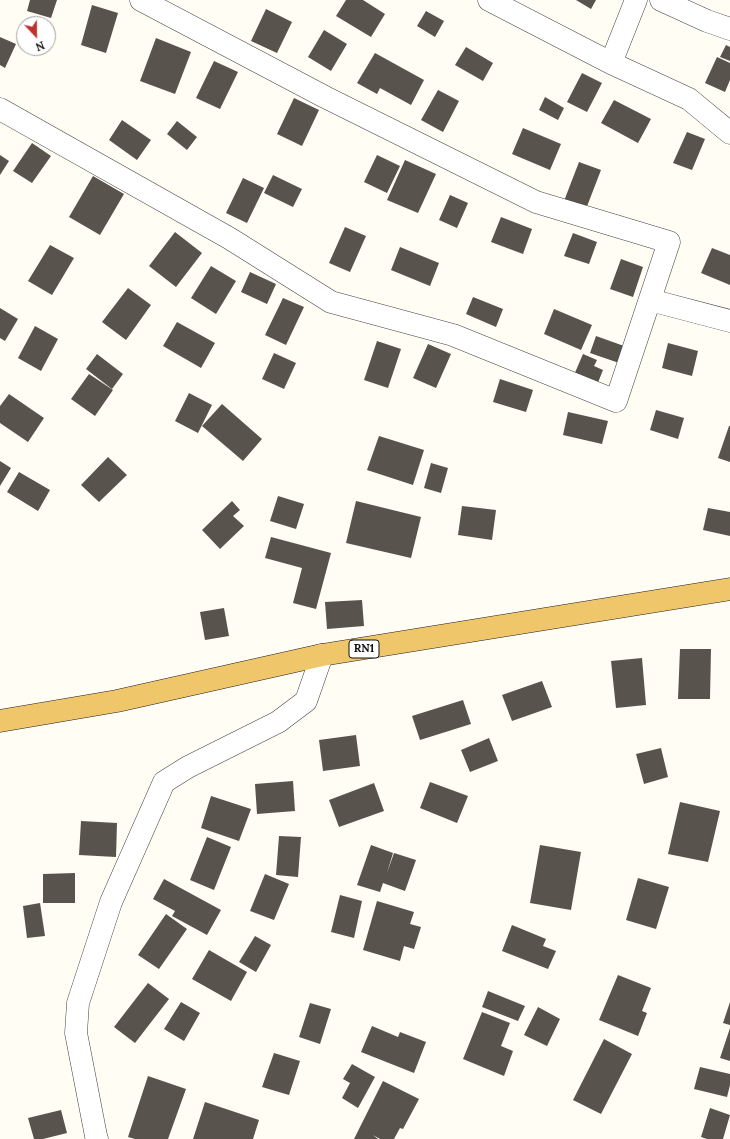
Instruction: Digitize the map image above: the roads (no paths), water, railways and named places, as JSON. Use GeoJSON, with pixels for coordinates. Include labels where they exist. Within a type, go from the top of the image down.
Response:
{"type":"FeatureCollection","features":[{"type":"Feature","properties":{"kind":"highway","name":"RN1"},"geometry":{"type":"LineString","coordinates":[[0,721],[117,701],[322,655],[730,589]]}},
{"type":"Feature","properties":{"kind":"street"},"geometry":{"type":"LineString","coordinates":[[0,109],[230,238],[331,302],[453,335],[616,401],[669,242],[536,202],[325,97],[141,0]]}},
{"type":"Feature","properties":{"kind":"street"},"geometry":{"type":"LineString","coordinates":[[489,0],[611,63],[689,100],[730,133]]}},
{"type":"Feature","properties":{"kind":"street"},"geometry":{"type":"LineString","coordinates":[[611,63],[636,0]]}},
{"type":"Feature","properties":{"kind":"street"},"geometry":{"type":"LineString","coordinates":[[661,0],[707,21],[730,29]]}},
{"type":"Feature","properties":{"kind":"street"},"geometry":{"type":"LineString","coordinates":[[650,300],[730,321]]}},
{"type":"Feature","properties":{"kind":"street"},"geometry":{"type":"LineString","coordinates":[[98,1139],[96,1136],[76,1033],[78,1003],[111,902],[164,782],[188,767],[278,722],[306,701],[322,655]]}}]}
